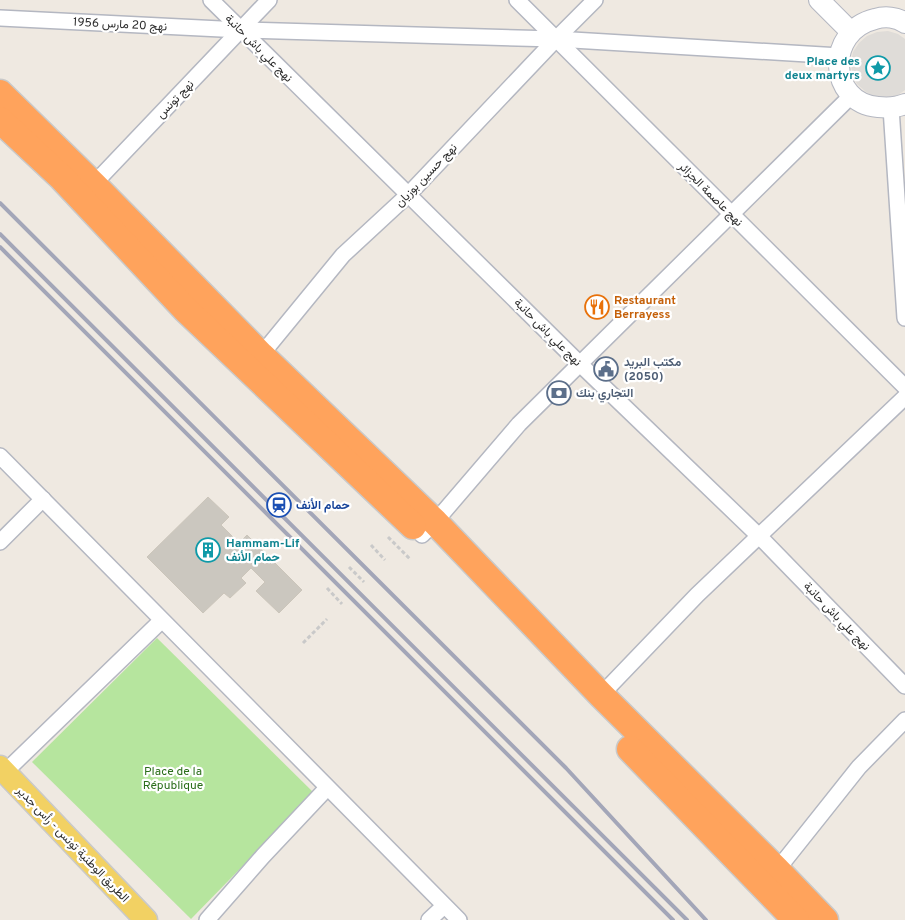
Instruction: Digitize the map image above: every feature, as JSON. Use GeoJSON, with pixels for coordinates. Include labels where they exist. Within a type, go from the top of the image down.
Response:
{"type":"FeatureCollection","features":[{"type":"Feature","properties":{"kind":"highway"},"geometry":{"type":"LineString","coordinates":[[0,93],[88,191],[186,310],[429,528],[601,695],[825,920]]}},
{"type":"Feature","properties":{"kind":"highway"},"geometry":{"type":"LineString","coordinates":[[0,120],[88,191],[262,355],[429,528],[796,920]]}},
{"type":"Feature","properties":{"kind":"main road","name":"الطريق الوطنية تونس - رأس جدير"},"geometry":{"type":"LineString","coordinates":[[2,770],[146,920]]}},
{"type":"Feature","properties":{"kind":"street","name":"نهج علي باش حانبة"},"geometry":{"type":"LineString","coordinates":[[211,0],[760,537],[905,686]]}},
{"type":"Feature","properties":{"kind":"street","name":"نهج تونس"},"geometry":{"type":"LineString","coordinates":[[88,191],[269,0]]}},
{"type":"Feature","properties":{"kind":"street","name":"نهج عاصمة الجزائر"},"geometry":{"type":"LineString","coordinates":[[517,0],[905,388]]}},
{"type":"Feature","properties":{"kind":"street","name":"نهج حسين بوزيان"},"geometry":{"type":"LineString","coordinates":[[262,355],[343,255],[409,194],[595,0]]}},
{"type":"Feature","properties":{"kind":"street"},"geometry":{"type":"LineString","coordinates":[[819,0],[850,32]]}},
{"type":"Feature","properties":{"kind":"street"},"geometry":{"type":"LineString","coordinates":[[905,23],[901,20],[883,17],[865,21],[850,32],[841,47],[838,65],[842,82],[852,95],[868,106],[898,106],[905,318]]}},
{"type":"Feature","properties":{"kind":"street","name":"نهج 20 مارس 1956"},"geometry":{"type":"LineString","coordinates":[[0,18],[241,30],[556,39],[840,56]]}},
{"type":"Feature","properties":{"kind":"street"},"geometry":{"type":"LineString","coordinates":[[429,528],[520,424],[852,95]]}},
{"type":"Feature","properties":{"kind":"street"},"geometry":{"type":"LineString","coordinates":[[601,695],[697,595],[905,397]]}},
{"type":"Feature","properties":{"kind":"street"},"geometry":{"type":"LineString","coordinates":[[0,456],[161,621],[459,920]]}},
{"type":"Feature","properties":{"kind":"street"},"geometry":{"type":"LineString","coordinates":[[0,542],[43,499]]}},
{"type":"Feature","properties":{"kind":"street"},"geometry":{"type":"LineString","coordinates":[[2,770],[161,621]]}},
{"type":"Feature","properties":{"kind":"street"},"geometry":{"type":"LineString","coordinates":[[777,870],[859,767],[905,720]]}},
{"type":"Feature","properties":{"kind":"street"},"geometry":{"type":"LineString","coordinates":[[207,920],[263,856],[327,788]]}},
{"type":"Feature","properties":{"kind":"street"},"geometry":{"type":"LineString","coordinates":[[429,920],[444,906]]}},
{"type":"Feature","properties":{"kind":"path"},"geometry":{"type":"LineString","coordinates":[[388,537],[410,559]]}},
{"type":"Feature","properties":{"kind":"path"},"geometry":{"type":"LineString","coordinates":[[371,545],[385,560]]}},
{"type":"Feature","properties":{"kind":"path"},"geometry":{"type":"LineString","coordinates":[[349,567],[364,582]]}},
{"type":"Feature","properties":{"kind":"path"},"geometry":{"type":"LineString","coordinates":[[327,588],[342,604]]}},
{"type":"Feature","properties":{"kind":"path"},"geometry":{"type":"LineString","coordinates":[[303,643],[327,619]]}},
{"type":"Feature","properties":{"kind":"green space","name":"Place de la République"},"geometry":{"type":"Polygon","coordinates":[[[157,638],[314,793],[191,919],[32,762],[157,638]]]}},
{"type":"Feature","properties":{"kind":"shaded area","name":"Place des deux martyrs"},"geometry":{"type":"Polygon","coordinates":[[[888,31],[898,34],[905,39],[905,90],[898,95],[887,98],[876,97],[866,92],[857,84],[852,74],[853,52],[867,36],[877,32],[888,31]]]}},
{"type":"Feature","properties":{"kind":"building","name":"Hammam-Lif حمام الأنف"},"geometry":{"type":"Polygon","coordinates":[[[208,497],[229,517],[221,525],[239,543],[247,535],[302,590],[279,613],[256,591],[265,582],[251,568],[241,578],[246,583],[230,598],[224,593],[203,613],[147,557],[208,497]]]}},
{"type":"Feature","properties":{"kind":"railway"},"geometry":{"type":"LineString","coordinates":[[0,203],[566,768],[706,920]]}},
{"type":"Feature","properties":{"kind":"railway"},"geometry":{"type":"LineString","coordinates":[[0,234],[687,920]]}},
{"type":"Feature","properties":{"kind":"railway"},"geometry":{"type":"LineString","coordinates":[[0,247],[673,920]]}},
{"type":"Feature","properties":{"kind":"place","name":"Place des deux martyrs"},"geometry":{"type":"Point","coordinates":[878,68]}},
{"type":"Feature","properties":{"kind":"place","name":"Restaurant Berrayess"},"geometry":{"type":"Point","coordinates":[597,307]}},
{"type":"Feature","properties":{"kind":"place","name":"مكتب البريد (2050)"},"geometry":{"type":"Point","coordinates":[606,369]}},
{"type":"Feature","properties":{"kind":"place","name":"التجاري بنك"},"geometry":{"type":"Point","coordinates":[559,393]}},
{"type":"Feature","properties":{"kind":"place","name":"حمام الأنف"},"geometry":{"type":"Point","coordinates":[279,505]}},
{"type":"Feature","properties":{"kind":"place","name":"Hammam-Lif حمام الأنف"},"geometry":{"type":"Point","coordinates":[208,550]}}]}
